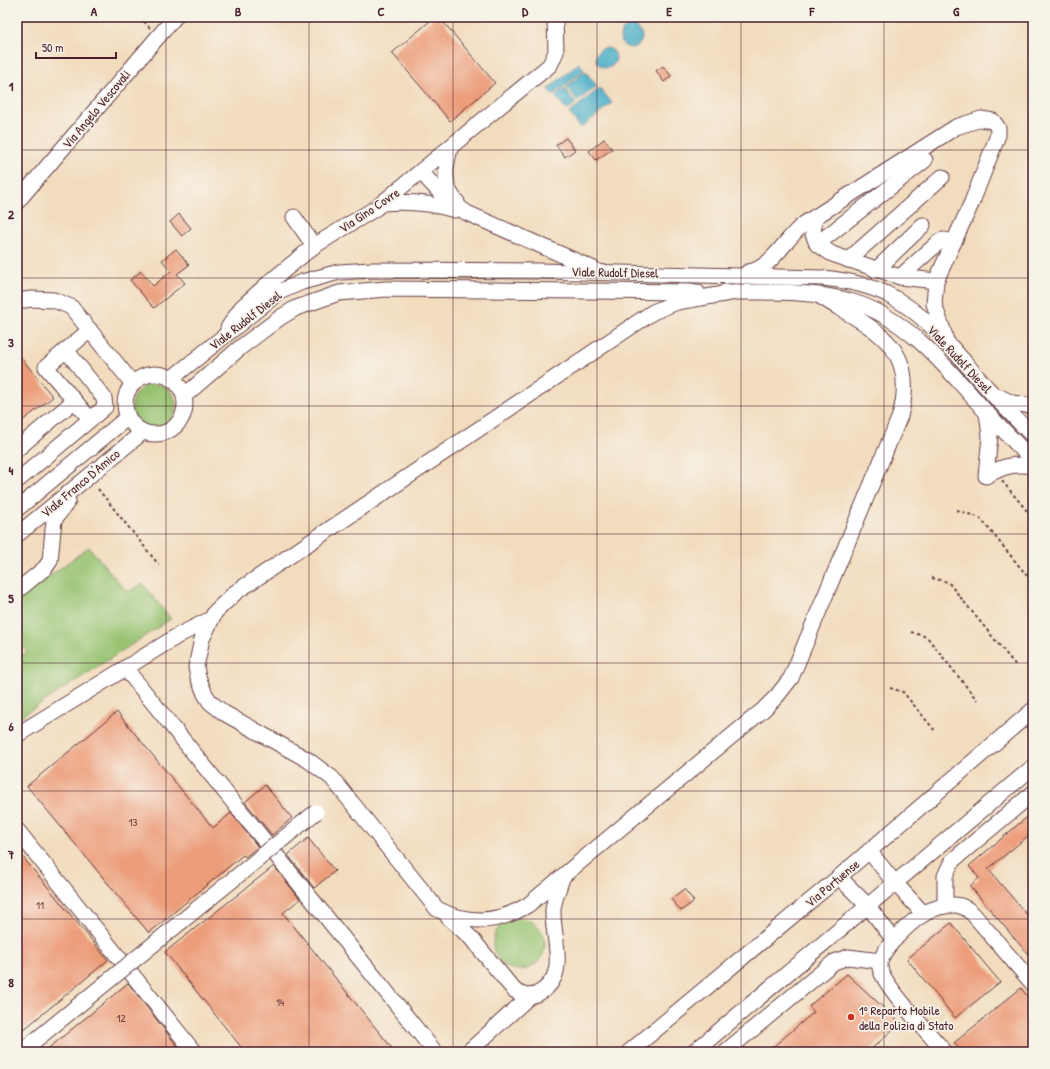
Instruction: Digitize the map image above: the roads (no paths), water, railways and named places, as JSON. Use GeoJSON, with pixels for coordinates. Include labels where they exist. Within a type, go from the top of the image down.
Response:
{"type":"FeatureCollection","features":[{"type":"Feature","properties":{"kind":"street","name":"Via Angelo Vescovali"},"geometry":{"type":"LineString","coordinates":[[17,202],[175,17]]}},
{"type":"Feature","properties":{"kind":"street","name":"Via Gino Covre"},"geometry":{"type":"LineString","coordinates":[[222,337],[246,302],[314,246],[383,203],[422,173],[550,65],[555,59],[557,48],[555,17]]}},
{"type":"Feature","properties":{"kind":"street"},"geometry":{"type":"LineString","coordinates":[[726,274],[755,271],[764,267],[794,233],[815,217],[956,127],[972,120],[988,119],[996,125],[998,135],[972,202],[936,281],[933,298],[935,310],[948,342]]}},
{"type":"Feature","properties":{"kind":"street"},"geometry":{"type":"LineString","coordinates":[[450,149],[446,169],[447,187],[452,198],[467,213]]}},
{"type":"Feature","properties":{"kind":"street"},"geometry":{"type":"LineString","coordinates":[[817,244],[925,160]]}},
{"type":"Feature","properties":{"kind":"street"},"geometry":{"type":"LineString","coordinates":[[422,173],[445,198],[467,213],[601,272]]}},
{"type":"Feature","properties":{"kind":"street"},"geometry":{"type":"LineString","coordinates":[[848,260],[942,177]]}},
{"type":"Feature","properties":{"kind":"street"},"geometry":{"type":"LineString","coordinates":[[383,203],[409,201],[467,213]]}},
{"type":"Feature","properties":{"kind":"street"},"geometry":{"type":"LineString","coordinates":[[294,217],[314,246]]}},
{"type":"Feature","properties":{"kind":"street"},"geometry":{"type":"LineString","coordinates":[[815,217],[813,234],[817,244],[832,254],[900,277],[936,281]]}},
{"type":"Feature","properties":{"kind":"street"},"geometry":{"type":"LineString","coordinates":[[876,270],[923,225]]}},
{"type":"Feature","properties":{"kind":"street"},"geometry":{"type":"LineString","coordinates":[[900,277],[939,242],[943,240],[954,242]]}},
{"type":"Feature","properties":{"kind":"street","name":"Viale Rudolf Diesel"},"geometry":{"type":"LineString","coordinates":[[171,379],[279,292],[302,282],[332,274],[372,270],[726,274],[822,278],[867,287],[887,294],[909,308],[948,342],[989,390],[1033,436]]}},
{"type":"Feature","properties":{"kind":"street","name":"Viale Rudolf Diesel"},"geometry":{"type":"LineString","coordinates":[[184,396],[241,347],[286,313],[315,300],[348,291],[386,288],[736,292],[818,295],[842,299],[862,305],[884,315],[904,328],[950,370],[987,413],[1033,461]]}},
{"type":"Feature","properties":{"kind":"street"},"geometry":{"type":"LineString","coordinates":[[530,996],[522,995],[514,990],[466,932],[437,909],[332,778],[308,760],[224,713],[210,702],[201,687],[196,667],[202,640],[210,619],[236,592],[653,312],[678,302],[736,292]]}},
{"type":"Feature","properties":{"kind":"street"},"geometry":{"type":"LineString","coordinates":[[437,909],[448,915],[466,920],[486,920],[504,917],[528,905],[770,704],[784,688],[799,662],[900,416],[904,392],[902,365],[892,346],[883,336],[818,295]]}},
{"type":"Feature","properties":{"kind":"street"},"geometry":{"type":"LineString","coordinates":[[17,302],[32,299],[54,300],[71,307],[133,384]]}},
{"type":"Feature","properties":{"kind":"street"},"geometry":{"type":"LineString","coordinates":[[85,413],[46,367],[90,330]]}},
{"type":"Feature","properties":{"kind":"street"},"geometry":{"type":"LineString","coordinates":[[17,481],[102,411],[105,404],[104,398],[66,350]]}},
{"type":"Feature","properties":{"kind":"street"},"geometry":{"type":"LineString","coordinates":[[151,375],[161,375],[171,379],[176,383],[184,396],[185,405],[179,423],[172,429],[162,433],[153,434],[143,432],[132,423],[128,417],[126,400],[133,384],[141,378],[151,375]]}},
{"type":"Feature","properties":{"kind":"street"},"geometry":{"type":"LineString","coordinates":[[989,390],[1012,403],[1033,406]]}},
{"type":"Feature","properties":{"kind":"street"},"geometry":{"type":"LineString","coordinates":[[17,469],[104,398]]}},
{"type":"Feature","properties":{"kind":"street"},"geometry":{"type":"LineString","coordinates":[[17,449],[74,401]]}},
{"type":"Feature","properties":{"kind":"street"},"geometry":{"type":"LineString","coordinates":[[987,413],[990,436],[986,476],[994,471],[1013,464],[1033,466]]}},
{"type":"Feature","properties":{"kind":"street","name":"Viale Franco D'Amico"},"geometry":{"type":"LineString","coordinates":[[17,509],[128,417]]}},
{"type":"Feature","properties":{"kind":"street","name":"Viale Franco D'Amico"},"geometry":{"type":"LineString","coordinates":[[17,535],[143,432]]}},
{"type":"Feature","properties":{"kind":"street"},"geometry":{"type":"LineString","coordinates":[[17,590],[48,564],[51,557],[56,517],[94,471]]}},
{"type":"Feature","properties":{"kind":"street"},"geometry":{"type":"LineString","coordinates":[[17,736],[179,635],[210,619]]}},
{"type":"Feature","properties":{"kind":"street"},"geometry":{"type":"LineString","coordinates":[[125,668],[435,1052]]}},
{"type":"Feature","properties":{"kind":"street","name":"Via Portuense"},"geometry":{"type":"LineString","coordinates":[[629,1052],[839,877],[1033,710]]}},
{"type":"Feature","properties":{"kind":"street"},"geometry":{"type":"LineString","coordinates":[[17,744],[52,713]]}},
{"type":"Feature","properties":{"kind":"street"},"geometry":{"type":"LineString","coordinates":[[694,1052],[1033,767]]}},
{"type":"Feature","properties":{"kind":"street"},"geometry":{"type":"LineString","coordinates":[[945,906],[945,876],[952,861],[1033,793]]}},
{"type":"Feature","properties":{"kind":"street"},"geometry":{"type":"LineString","coordinates":[[20,1052],[316,812]]}},
{"type":"Feature","properties":{"kind":"street"},"geometry":{"type":"LineString","coordinates":[[17,830],[194,1052]]}},
{"type":"Feature","properties":{"kind":"street"},"geometry":{"type":"LineString","coordinates":[[869,851],[895,883],[924,914]]}},
{"type":"Feature","properties":{"kind":"street"},"geometry":{"type":"LineString","coordinates":[[839,877],[867,905],[894,940]]}},
{"type":"Feature","properties":{"kind":"street"},"geometry":{"type":"LineString","coordinates":[[468,1052],[530,996],[543,990],[554,979],[557,971],[554,908],[562,878]]}},
{"type":"Feature","properties":{"kind":"street"},"geometry":{"type":"LineString","coordinates":[[945,1052],[887,984],[882,974],[880,961],[885,950],[894,940],[924,914],[945,906],[960,905],[973,914],[1033,984]]}},
{"type":"Feature","properties":{"kind":"street"},"geometry":{"type":"LineString","coordinates":[[724,1052],[834,962],[848,957],[880,961]]}},
{"type":"Feature","properties":{"kind":"water"},"geometry":{"type":"Polygon","coordinates":[[[631,26],[639,29],[642,37],[639,45],[631,48],[623,45],[620,37],[623,29],[631,26]]]}},
{"type":"Feature","properties":{"kind":"water"},"geometry":{"type":"Polygon","coordinates":[[[606,48],[613,51],[616,58],[613,65],[606,68],[599,65],[596,58],[599,51],[606,48]]]}},
{"type":"Feature","properties":{"kind":"water"},"geometry":{"type":"Polygon","coordinates":[[[579,63],[584,70],[553,95],[548,89],[579,63]]]}},
{"type":"Feature","properties":{"kind":"water"},"geometry":{"type":"Polygon","coordinates":[[[585,71],[597,86],[578,101],[566,87],[585,71]]]}},
{"type":"Feature","properties":{"kind":"water"},"geometry":{"type":"Polygon","coordinates":[[[564,88],[576,103],[567,110],[555,96],[564,88]]]}},
{"type":"Feature","properties":{"kind":"water"},"geometry":{"type":"Polygon","coordinates":[[[600,88],[612,103],[581,128],[569,113],[600,88]]]}},
{"type":"Feature","properties":{"kind":"place","name":"1º Reparto Mobile della Polizia di Stato"},"geometry":{"type":"Point","coordinates":[851,1017]}}]}
